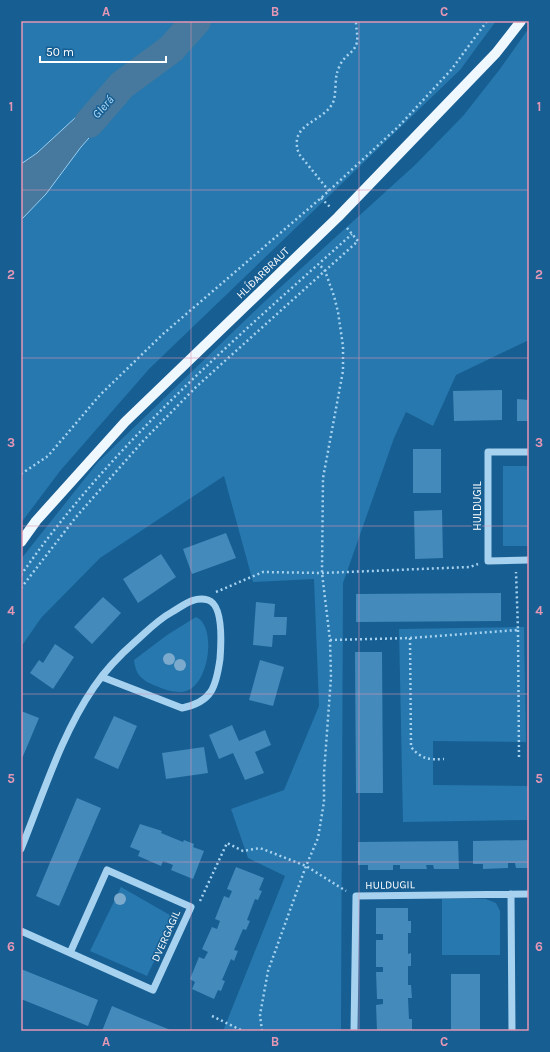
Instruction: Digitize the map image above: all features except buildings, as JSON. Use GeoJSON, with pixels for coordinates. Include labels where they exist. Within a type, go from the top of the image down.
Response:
{"type":"FeatureCollection","features":[{"type":"Feature","properties":{"kind":"main road","name":"HLÍÐARBRAUT"},"geometry":{"type":"LineString","coordinates":[[21,542],[36,520],[125,422],[338,218],[496,53],[521,21]]}},
{"type":"Feature","properties":{"kind":"street","name":"HULDUGIL"},"geometry":{"type":"LineString","coordinates":[[488,561],[488,452],[529,452]]}},
{"type":"Feature","properties":{"kind":"street"},"geometry":{"type":"LineString","coordinates":[[488,561],[529,560]]}},
{"type":"Feature","properties":{"kind":"street"},"geometry":{"type":"LineString","coordinates":[[21,849],[64,743],[94,687],[102,677],[117,659],[160,619],[190,601],[201,598],[211,601],[216,608],[220,621],[221,646],[217,679],[213,690],[204,700],[195,705],[182,708],[102,677]]}},
{"type":"Feature","properties":{"kind":"street","name":"DVERGAGIL"},"geometry":{"type":"LineString","coordinates":[[21,931],[70,953],[153,990],[190,907],[107,870],[70,953]]}},
{"type":"Feature","properties":{"kind":"street"},"geometry":{"type":"LineString","coordinates":[[511,894],[512,1031]]}},
{"type":"Feature","properties":{"kind":"street","name":"HULDUGIL"},"geometry":{"type":"LineString","coordinates":[[354,1031],[356,896],[529,894]]}},
{"type":"Feature","properties":{"kind":"path"},"geometry":{"type":"LineString","coordinates":[[329,191],[299,154],[296,148],[297,139],[301,131],[309,122],[328,111],[334,100],[337,73],[343,59],[353,51],[357,41],[356,21]]}},
{"type":"Feature","properties":{"kind":"path"},"geometry":{"type":"LineString","coordinates":[[21,474],[48,456],[100,395],[163,334],[329,191],[399,126],[451,70],[487,21]]}},
{"type":"Feature","properties":{"kind":"path"},"geometry":{"type":"LineString","coordinates":[[321,198],[330,208]]}},
{"type":"Feature","properties":{"kind":"path"},"geometry":{"type":"LineString","coordinates":[[21,588],[76,517],[143,441],[196,387],[358,241],[347,228]]}},
{"type":"Feature","properties":{"kind":"path"},"geometry":{"type":"LineString","coordinates":[[21,575],[79,500],[143,427],[245,330],[352,234]]}},
{"type":"Feature","properties":{"kind":"path"},"geometry":{"type":"LineString","coordinates":[[262,1031],[260,1016],[268,971],[306,866],[318,838],[324,802],[324,773],[332,677],[330,640],[322,573],[323,478],[343,364],[343,346],[338,312],[325,271],[319,264]]}},
{"type":"Feature","properties":{"kind":"path"},"geometry":{"type":"LineString","coordinates":[[201,598],[263,572],[322,573],[470,567],[488,561]]}},
{"type":"Feature","properties":{"kind":"path"},"geometry":{"type":"LineString","coordinates":[[516,571],[519,759]]}},
{"type":"Feature","properties":{"kind":"path"},"geometry":{"type":"LineString","coordinates":[[330,640],[410,638],[518,630]]}},
{"type":"Feature","properties":{"kind":"path"},"geometry":{"type":"LineString","coordinates":[[410,638],[411,747],[424,758],[430,760],[444,759]]}},
{"type":"Feature","properties":{"kind":"path"},"geometry":{"type":"LineString","coordinates":[[190,907],[199,903],[227,843],[243,851],[260,848],[306,866],[356,896]]}},
{"type":"Feature","properties":{"kind":"path"},"geometry":{"type":"LineString","coordinates":[[212,1016],[243,1031]]}},
{"type":"Feature","properties":{"kind":"shaded area"},"geometry":{"type":"Polygon","coordinates":[[[21,21],[496,21],[460,70],[149,369],[60,471],[21,523],[21,220],[46,194],[81,147],[119,104],[114,82],[37,153],[21,164],[21,21]]]}},
{"type":"Feature","properties":{"kind":"shaded area"},"geometry":{"type":"Polygon","coordinates":[[[529,28],[529,340],[456,375],[433,426],[406,412],[394,438],[343,583],[341,1031],[223,1031],[285,876],[248,858],[231,809],[284,790],[319,706],[314,579],[253,582],[224,476],[100,558],[41,618],[21,647],[21,559],[98,462],[262,304],[415,165],[463,116],[500,69],[529,28]]]}},
{"type":"Feature","properties":{"kind":"shaded area"},"geometry":{"type":"Polygon","coordinates":[[[503,466],[529,466],[529,546],[503,546],[503,466]]]}},
{"type":"Feature","properties":{"kind":"shaded area"},"geometry":{"type":"Polygon","coordinates":[[[196,617],[203,623],[207,633],[208,645],[204,671],[198,682],[190,689],[177,692],[151,684],[140,677],[136,670],[134,660],[167,635],[196,617]]]}},
{"type":"Feature","properties":{"kind":"shaded area"},"geometry":{"type":"Polygon","coordinates":[[[524,627],[526,742],[433,741],[433,785],[529,786],[529,820],[403,822],[399,629],[524,627]]]}},
{"type":"Feature","properties":{"kind":"shaded area"},"geometry":{"type":"Polygon","coordinates":[[[121,887],[175,918],[147,976],[90,951],[121,887]]]}},
{"type":"Feature","properties":{"kind":"shaded area"},"geometry":{"type":"Polygon","coordinates":[[[442,899],[486,899],[496,903],[500,911],[500,955],[442,955],[442,899]]]}},
{"type":"Feature","properties":{"kind":"water"},"geometry":{"type":"Polygon","coordinates":[[[115,81],[119,104],[81,147],[46,194],[21,220],[21,164],[37,153],[115,81]]]}},
{"type":"Feature","properties":{"kind":"waterway","name":"Glerá"},"geometry":{"type":"LineString","coordinates":[[89,123],[122,85],[171,49],[196,21]]}}]}
